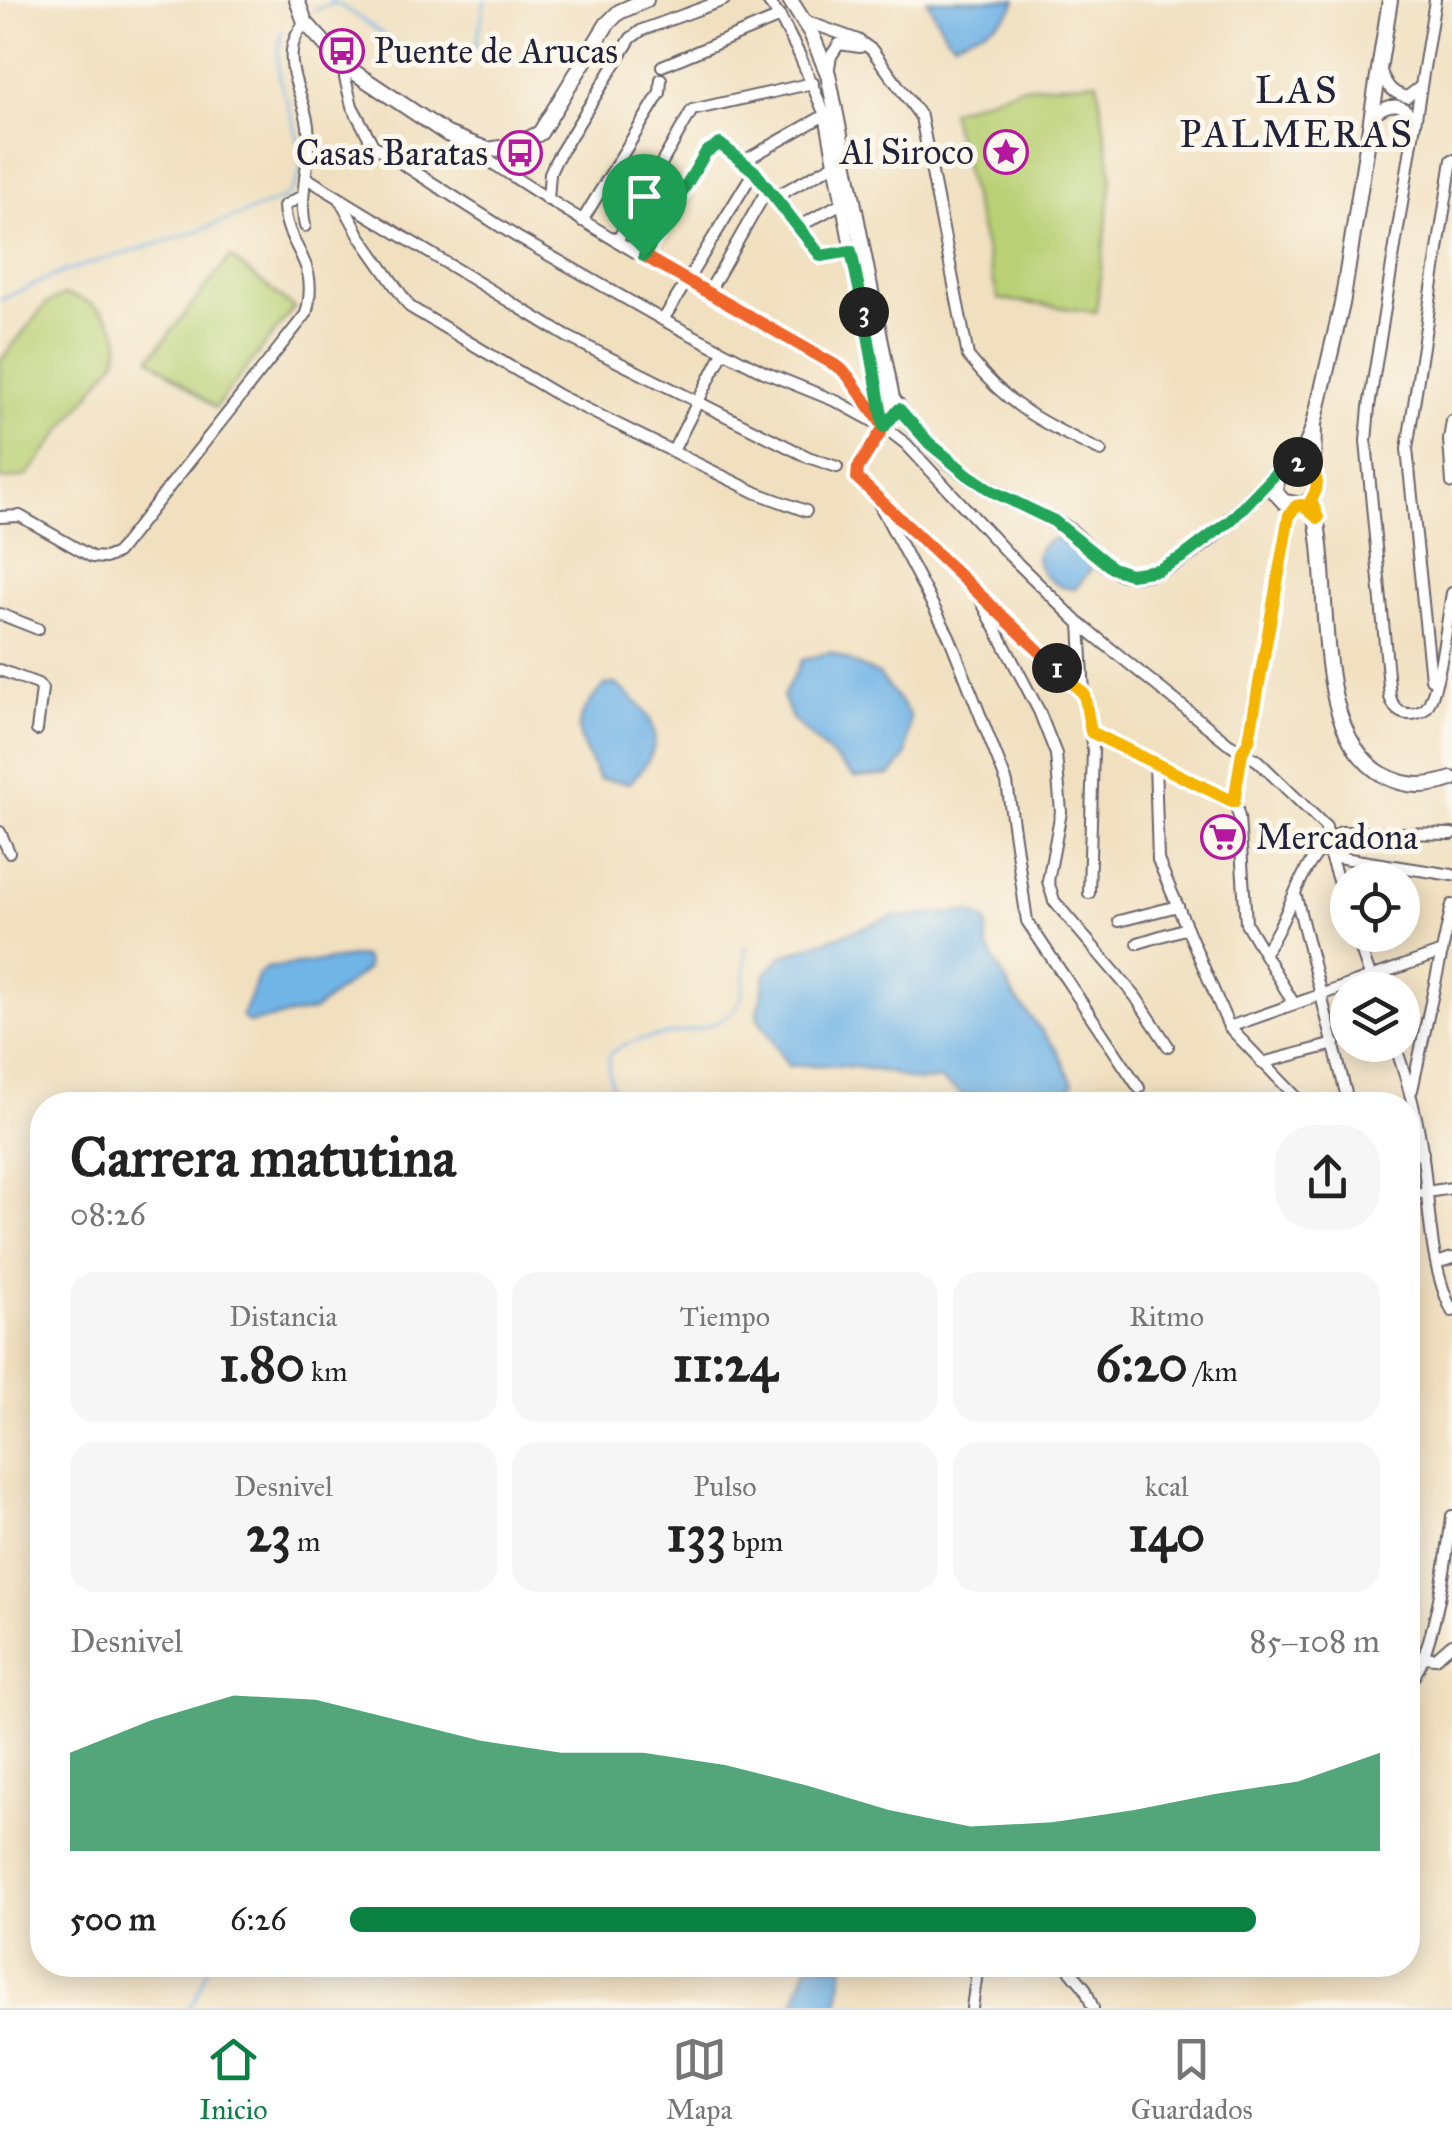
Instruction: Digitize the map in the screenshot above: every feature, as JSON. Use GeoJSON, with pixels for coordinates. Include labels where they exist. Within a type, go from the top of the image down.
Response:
{"type":"FeatureCollection","features":[{"type":"Feature","properties":{"kind":"main road"},"geometry":{"type":"LineString","coordinates":[[301,11],[346,66],[460,142],[488,150],[528,141],[540,133],[607,24],[620,12],[646,0]]}},
{"type":"Feature","properties":{"kind":"main road"},"geometry":{"type":"LineString","coordinates":[[790,0],[811,34],[828,74],[887,384],[899,409],[929,443],[992,491],[1054,521],[1112,568],[1130,574],[1158,570],[1184,556],[1231,520],[1302,452],[1314,424],[1342,304],[1390,0]]}},
{"type":"Feature","properties":{"kind":"main road"},"geometry":{"type":"LineString","coordinates":[[1293,504],[1318,482],[1313,470],[1314,424]]}},
{"type":"Feature","properties":{"kind":"main road"},"geometry":{"type":"LineString","coordinates":[[1293,504],[1274,485],[1280,470],[1298,462],[1313,470]]}},
{"type":"Feature","properties":{"kind":"main road"},"geometry":{"type":"LineString","coordinates":[[1249,502],[1266,496],[1293,504],[1318,518],[1326,640],[1335,691],[1349,736],[1364,760],[1395,781],[1418,786],[1452,779]]}},
{"type":"Feature","properties":{"kind":"street"},"geometry":{"type":"LineString","coordinates":[[548,200],[550,173],[556,160],[631,38],[642,30],[724,0]]}},
{"type":"Feature","properties":{"kind":"street"},"geometry":{"type":"LineString","coordinates":[[767,0],[780,16],[825,115],[884,427]]}},
{"type":"Feature","properties":{"kind":"street"},"geometry":{"type":"LineString","coordinates":[[1434,0],[1366,441],[1390,697],[1394,708],[1403,714],[1417,714],[1426,708],[1433,692],[1452,593]]}},
{"type":"Feature","properties":{"kind":"street"},"geometry":{"type":"LineString","coordinates":[[301,11],[292,53],[295,84],[308,125],[300,197],[304,226]]}},
{"type":"Feature","properties":{"kind":"street"},"geometry":{"type":"LineString","coordinates":[[662,66],[780,16]]}},
{"type":"Feature","properties":{"kind":"street"},"geometry":{"type":"LineString","coordinates":[[800,18],[816,28],[858,40],[872,50],[921,117],[968,356],[992,386],[1018,408],[1102,451]]}},
{"type":"Feature","properties":{"kind":"street"},"geometry":{"type":"LineString","coordinates":[[828,74],[838,44],[872,50]]}},
{"type":"Feature","properties":{"kind":"street"},"geometry":{"type":"LineString","coordinates":[[346,66],[352,106],[373,145],[663,320],[724,352],[838,402],[906,444],[1080,624],[1242,752],[1258,760],[1326,827],[1332,862]]}},
{"type":"Feature","properties":{"kind":"street"},"geometry":{"type":"LineString","coordinates":[[1379,66],[1386,84],[1396,94],[1406,97],[1421,87]]}},
{"type":"Feature","properties":{"kind":"street"},"geometry":{"type":"LineString","coordinates":[[582,220],[660,93],[661,80]]}},
{"type":"Feature","properties":{"kind":"street"},"geometry":{"type":"LineString","coordinates":[[617,241],[692,110],[812,83]]}},
{"type":"Feature","properties":{"kind":"street"},"geometry":{"type":"LineString","coordinates":[[1372,116],[1383,107],[1401,105],[1410,111],[1415,124]]}},
{"type":"Feature","properties":{"kind":"street"},"geometry":{"type":"LineString","coordinates":[[742,162],[825,115]]}},
{"type":"Feature","properties":{"kind":"street"},"geometry":{"type":"LineString","coordinates":[[460,142],[686,283],[840,368],[884,427]]}},
{"type":"Feature","properties":{"kind":"street"},"geometry":{"type":"LineString","coordinates":[[644,256],[706,152],[720,144],[754,171],[821,256],[851,251]]}},
{"type":"Feature","properties":{"kind":"street"},"geometry":{"type":"LineString","coordinates":[[1433,692],[1407,448],[1452,160]]}},
{"type":"Feature","properties":{"kind":"street"},"geometry":{"type":"LineString","coordinates":[[707,295],[770,194],[834,166]]}},
{"type":"Feature","properties":{"kind":"street"},"geometry":{"type":"LineString","coordinates":[[663,320],[754,171]]}},
{"type":"Feature","properties":{"kind":"street"},"geometry":{"type":"LineString","coordinates":[[305,177],[566,336],[808,457],[836,467]]}},
{"type":"Feature","properties":{"kind":"street"},"geometry":{"type":"LineString","coordinates":[[4,516],[20,516],[92,557],[106,558],[118,553],[306,314],[312,283],[284,206],[300,197]]}},
{"type":"Feature","properties":{"kind":"street"},"geometry":{"type":"LineString","coordinates":[[340,200],[410,307],[544,388],[757,493],[806,511]]}},
{"type":"Feature","properties":{"kind":"street"},"geometry":{"type":"LineString","coordinates":[[798,228],[840,204]]}},
{"type":"Feature","properties":{"kind":"street"},"geometry":{"type":"LineString","coordinates":[[673,451],[724,352]]}},
{"type":"Feature","properties":{"kind":"street"},"geometry":{"type":"LineString","coordinates":[[899,409],[858,468],[857,478],[1084,694]]}},
{"type":"Feature","properties":{"kind":"street"},"geometry":{"type":"LineString","coordinates":[[1452,420],[1452,483]]}},
{"type":"Feature","properties":{"kind":"street"},"geometry":{"type":"LineString","coordinates":[[906,444],[916,431]]}},
{"type":"Feature","properties":{"kind":"street"},"geometry":{"type":"LineString","coordinates":[[918,455],[929,443]]}},
{"type":"Feature","properties":{"kind":"street"},"geometry":{"type":"LineString","coordinates":[[875,496],[949,636],[1006,783],[1027,921],[1139,1088]]}},
{"type":"Feature","properties":{"kind":"street"},"geometry":{"type":"LineString","coordinates":[[1293,504],[1234,802],[1239,817],[1246,923],[1294,1004]]}},
{"type":"Feature","properties":{"kind":"street"},"geometry":{"type":"LineString","coordinates":[[977,592],[1056,754],[1061,812],[1048,881],[1054,902],[1134,996],[1168,1046]]}},
{"type":"Feature","properties":{"kind":"street"},"geometry":{"type":"LineString","coordinates":[[0,614],[38,629]]}},
{"type":"Feature","properties":{"kind":"street"},"geometry":{"type":"LineString","coordinates":[[1424,616],[1439,623],[1448,618]]}},
{"type":"Feature","properties":{"kind":"street"},"geometry":{"type":"LineString","coordinates":[[1080,624],[1084,694],[1091,732],[1089,894]]}},
{"type":"Feature","properties":{"kind":"street"},"geometry":{"type":"LineString","coordinates":[[0,670],[38,684],[42,690],[37,730]]}},
{"type":"Feature","properties":{"kind":"street"},"geometry":{"type":"LineString","coordinates":[[1091,732],[1234,802]]}},
{"type":"Feature","properties":{"kind":"street"},"geometry":{"type":"LineString","coordinates":[[1154,762],[1158,860],[1186,928],[1229,1027],[1291,1092]]}},
{"type":"Feature","properties":{"kind":"street"},"geometry":{"type":"LineString","coordinates":[[0,832],[9,852]]}},
{"type":"Feature","properties":{"kind":"street"},"geometry":{"type":"LineString","coordinates":[[1264,952],[1326,840],[1341,832],[1452,834]]}},
{"type":"Feature","properties":{"kind":"street"},"geometry":{"type":"LineString","coordinates":[[1330,856],[1452,875]]}},
{"type":"Feature","properties":{"kind":"street"},"geometry":{"type":"LineString","coordinates":[[1296,896],[1330,1027]]}},
{"type":"Feature","properties":{"kind":"street"},"geometry":{"type":"LineString","coordinates":[[1118,922],[1178,906]]}},
{"type":"Feature","properties":{"kind":"street"},"geometry":{"type":"LineString","coordinates":[[1412,1092],[1452,906]]}},
{"type":"Feature","properties":{"kind":"street"},"geometry":{"type":"LineString","coordinates":[[1138,943],[1186,928]]}},
{"type":"Feature","properties":{"kind":"street"},"geometry":{"type":"LineString","coordinates":[[1384,972],[1442,952]]}},
{"type":"Feature","properties":{"kind":"street"},"geometry":{"type":"LineString","coordinates":[[1229,1027],[1330,991]]}},
{"type":"Feature","properties":{"kind":"street"},"geometry":{"type":"LineString","coordinates":[[1262,1063],[1330,1045]]}},
{"type":"Feature","properties":{"kind":"street"},"geometry":{"type":"LineString","coordinates":[[1339,1062],[1346,1092]]}},
{"type":"Feature","properties":{"kind":"street"},"geometry":{"type":"LineString","coordinates":[[1401,1062],[1412,1092]]}},
{"type":"Feature","properties":{"kind":"street"},"geometry":{"type":"LineString","coordinates":[[1420,1137],[1437,1263],[1450,1303]]}},
{"type":"Feature","properties":{"kind":"street"},"geometry":{"type":"LineString","coordinates":[[1420,1193],[1452,1188]]}},
{"type":"Feature","properties":{"kind":"street"},"geometry":{"type":"LineString","coordinates":[[1437,1263],[1452,1258]]}},
{"type":"Feature","properties":{"kind":"street"},"geometry":{"type":"LineString","coordinates":[[1420,1662],[1442,1578],[1452,1516]]}},
{"type":"Feature","properties":{"kind":"street"},"geometry":{"type":"LineString","coordinates":[[1442,1578],[1452,1562]]}},
{"type":"Feature","properties":{"kind":"street"},"geometry":{"type":"LineString","coordinates":[[1422,1657],[1436,1658],[1452,1644]]}},
{"type":"Feature","properties":{"kind":"street"},"geometry":{"type":"LineString","coordinates":[[972,2008],[976,1977]]}},
{"type":"Feature","properties":{"kind":"street"},"geometry":{"type":"LineString","coordinates":[[1076,1977],[1093,2008]]}},
{"type":"Feature","properties":{"kind":"green space"},"geometry":{"type":"Polygon","coordinates":[[[1097,81],[1112,177],[1096,312],[998,299],[950,111],[1020,87],[1097,81]]]}},
{"type":"Feature","properties":{"kind":"green space"},"geometry":{"type":"Polygon","coordinates":[[[230,257],[294,308],[215,408],[150,358],[230,257]]]}},
{"type":"Feature","properties":{"kind":"green space"},"geometry":{"type":"Polygon","coordinates":[[[64,295],[87,302],[107,316],[118,336],[116,360],[27,476],[0,480],[0,361],[46,304],[64,295]]]}},
{"type":"Feature","properties":{"kind":"water"},"geometry":{"type":"Polygon","coordinates":[[[927,0],[1016,0],[999,21],[954,42],[947,37],[927,0]]]}},
{"type":"Feature","properties":{"kind":"water"},"geometry":{"type":"Polygon","coordinates":[[[1058,538],[1091,564],[1075,589],[1054,583],[1037,559],[1045,543],[1058,538]]]}},
{"type":"Feature","properties":{"kind":"water"},"geometry":{"type":"Polygon","coordinates":[[[830,652],[879,675],[910,715],[906,756],[891,775],[855,778],[792,719],[783,696],[802,660],[830,652]]]}},
{"type":"Feature","properties":{"kind":"water"},"geometry":{"type":"Polygon","coordinates":[[[615,684],[641,707],[654,730],[651,755],[629,783],[599,779],[579,730],[592,699],[604,685],[615,684]]]}},
{"type":"Feature","properties":{"kind":"water"},"geometry":{"type":"Polygon","coordinates":[[[970,912],[987,922],[987,946],[1014,996],[1057,1050],[1073,1083],[1069,1092],[958,1092],[939,1079],[917,1081],[849,1066],[788,1066],[757,1016],[766,974],[782,956],[892,917],[970,912]]]}},
{"type":"Feature","properties":{"kind":"water"},"geometry":{"type":"Polygon","coordinates":[[[361,956],[367,969],[313,1011],[248,1023],[242,1016],[259,974],[266,968],[361,956]]]}},
{"type":"Feature","properties":{"kind":"water"},"geometry":{"type":"Polygon","coordinates":[[[803,1977],[842,1977],[838,2008],[793,2008],[803,1977]]]}},
{"type":"Feature","properties":{"kind":"waterway"},"geometry":{"type":"LineString","coordinates":[[328,0],[406,50],[440,63],[458,64],[476,46],[485,0]]}},
{"type":"Feature","properties":{"kind":"waterway"},"geometry":{"type":"LineString","coordinates":[[313,11],[335,3]]}},
{"type":"Feature","properties":{"kind":"waterway"},"geometry":{"type":"LineString","coordinates":[[0,300],[65,271],[187,235],[283,199],[294,187],[301,158],[279,73],[282,31]]}},
{"type":"Feature","properties":{"kind":"waterway"},"geometry":{"type":"LineString","coordinates":[[614,1092],[609,1055],[620,1047],[707,1026],[735,1009],[742,996],[746,946]]}},
{"type":"Feature","properties":{"kind":"waterway"},"geometry":{"type":"LineString","coordinates":[[188,2008],[204,1977]]}},
{"type":"Feature","properties":{"kind":"place","name":"Puente de Arucas"},"geometry":{"type":"Point","coordinates":[342,51]}},
{"type":"Feature","properties":{"kind":"place","name":"Al Siroco"},"geometry":{"type":"Point","coordinates":[1006,152]}},
{"type":"Feature","properties":{"kind":"place","name":"Casas Baratas"},"geometry":{"type":"Point","coordinates":[520,153]}},
{"type":"Feature","properties":{"kind":"place","name":"Mercadona"},"geometry":{"type":"Point","coordinates":[1223,837]}},
{"type":"Feature","properties":{"kind":"district","name":"LAS PALMERAS"},"geometry":{"type":"Point","coordinates":[1297,112]}},
{"type":"Feature","properties":{"kind":"route"},"geometry":{"type":"LineString","coordinates":[[644,256],[706,152],[712,146],[724,146],[754,171],[821,256],[851,251],[884,427],[899,409],[916,431],[968,475],[1054,521],[1112,568],[1130,574],[1158,570],[1184,556],[1231,520],[1282,467],[1298,462],[1313,470],[1318,482],[1311,500],[1318,518],[1302,505],[1289,515],[1249,740],[1242,752],[1234,802],[1091,732],[1084,694],[857,478],[858,468],[884,427],[840,368],[644,256]]}}]}
